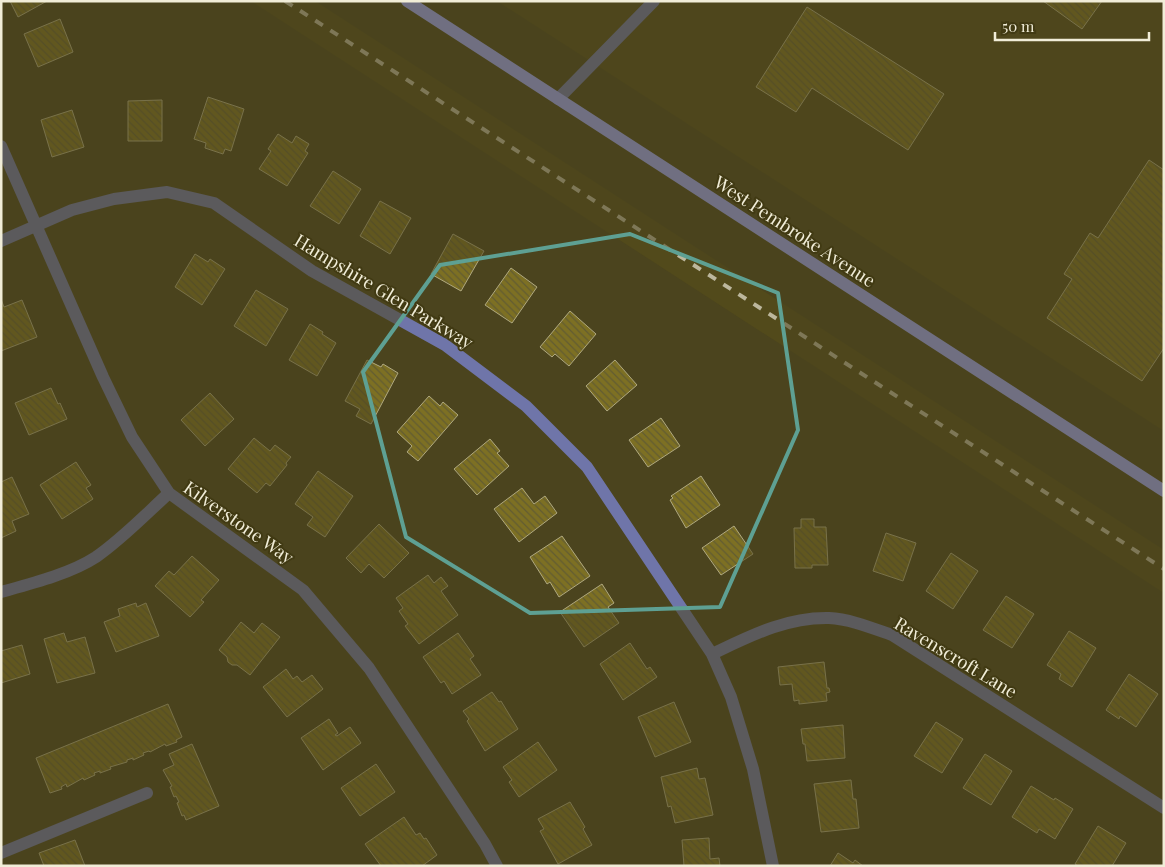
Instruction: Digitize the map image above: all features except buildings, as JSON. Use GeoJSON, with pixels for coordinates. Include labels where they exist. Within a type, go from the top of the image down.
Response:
{"type":"FeatureCollection","features":[{"type":"Feature","properties":{"kind":"main road","name":"West Pembroke Avenue"},"geometry":{"type":"LineString","coordinates":[[407,1],[1164,491]]}},
{"type":"Feature","properties":{"kind":"street"},"geometry":{"type":"LineString","coordinates":[[558,99],[654,1]]}},
{"type":"Feature","properties":{"kind":"street","name":"Kilverstone Way"},"geometry":{"type":"LineString","coordinates":[[1,146],[103,377],[132,437],[169,493],[303,590],[369,668],[485,844],[497,866]]}},
{"type":"Feature","properties":{"kind":"street","name":"Hampshire Glen Parkway"},"geometry":{"type":"LineString","coordinates":[[1,240],[72,210],[114,199],[167,192],[214,203],[312,271],[445,345],[526,406],[587,466],[712,654],[731,697],[753,769],[773,866]]}},
{"type":"Feature","properties":{"kind":"street"},"geometry":{"type":"LineString","coordinates":[[1,592],[52,577],[94,558],[124,536],[169,493]]}},
{"type":"Feature","properties":{"kind":"street","name":"Ravenscroft Lane"},"geometry":{"type":"LineString","coordinates":[[712,654],[766,629],[796,619],[830,618],[865,626],[892,635],[1164,808]]}},
{"type":"Feature","properties":{"kind":"street"},"geometry":{"type":"LineString","coordinates":[[1,853],[147,793]]}},
{"type":"Feature","properties":{"kind":"highlighted area"},"geometry":{"type":"Polygon","coordinates":[[[630,234],[778,293],[798,430],[720,607],[530,613],[406,537],[363,372],[440,265],[630,234]]]}},
{"type":"Feature","properties":{"kind":"shaded area"},"geometry":{"type":"Polygon","coordinates":[[[251,1],[315,1],[1164,550],[1164,593],[251,1]]]}},
{"type":"Feature","properties":{"kind":"shaded area"},"geometry":{"type":"Polygon","coordinates":[[[497,1],[1156,1],[1164,7],[1164,431],[497,1]]]}},
{"type":"Feature","properties":{"kind":"railway"},"geometry":{"type":"LineString","coordinates":[[285,1],[1164,569]]}}]}
